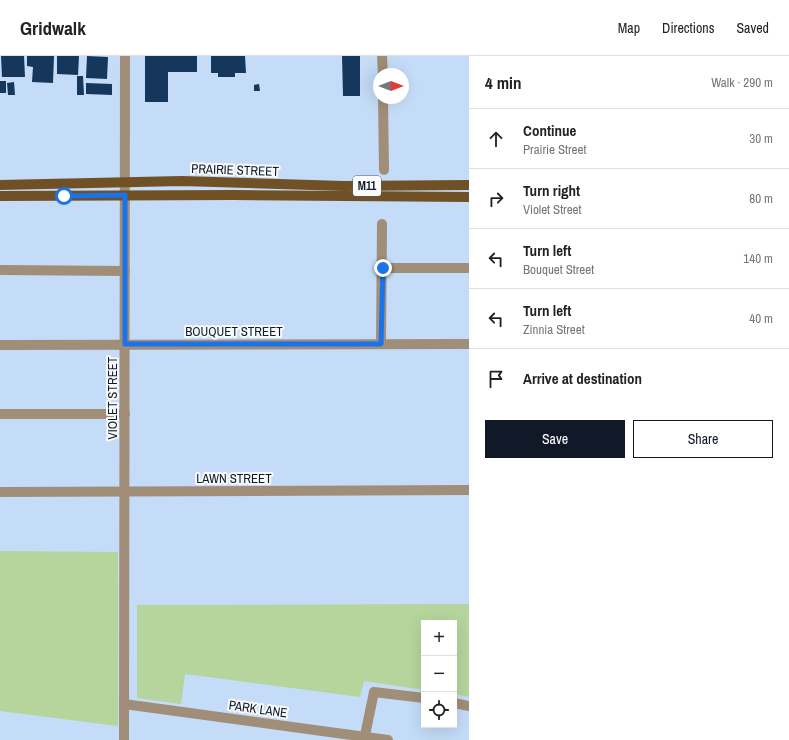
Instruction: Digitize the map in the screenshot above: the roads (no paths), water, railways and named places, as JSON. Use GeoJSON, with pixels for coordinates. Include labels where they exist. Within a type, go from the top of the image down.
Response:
{"type":"FeatureCollection","features":[{"type":"Feature","properties":{"kind":"main road","name":"PRAIRIE STREET"},"geometry":{"type":"LineString","coordinates":[[0,184],[125,181],[182,181],[344,186],[469,184]]}},
{"type":"Feature","properties":{"kind":"main road","name":"PRAIRIE STREET"},"geometry":{"type":"LineString","coordinates":[[0,196],[125,195],[469,197]]}},
{"type":"Feature","properties":{"kind":"street","name":"VIOLET STREET"},"geometry":{"type":"LineString","coordinates":[[124,740],[125,56]]}},
{"type":"Feature","properties":{"kind":"street"},"geometry":{"type":"LineString","coordinates":[[382,56],[383,68]]}},
{"type":"Feature","properties":{"kind":"street"},"geometry":{"type":"LineString","coordinates":[[383,104],[384,170]]}},
{"type":"Feature","properties":{"kind":"street"},"geometry":{"type":"LineString","coordinates":[[381,344],[383,268],[382,224]]}},
{"type":"Feature","properties":{"kind":"street"},"geometry":{"type":"LineString","coordinates":[[383,268],[469,268]]}},
{"type":"Feature","properties":{"kind":"street"},"geometry":{"type":"LineString","coordinates":[[0,270],[125,271]]}},
{"type":"Feature","properties":{"kind":"street","name":"BOUQUET STREET"},"geometry":{"type":"LineString","coordinates":[[0,345],[469,344]]}},
{"type":"Feature","properties":{"kind":"street"},"geometry":{"type":"LineString","coordinates":[[0,414],[125,414]]}},
{"type":"Feature","properties":{"kind":"street","name":"LAWN STREET"},"geometry":{"type":"LineString","coordinates":[[0,492],[469,490]]}},
{"type":"Feature","properties":{"kind":"street"},"geometry":{"type":"LineString","coordinates":[[364,739],[374,692],[421,698]]}},
{"type":"Feature","properties":{"kind":"street","name":"PARK LANE"},"geometry":{"type":"LineString","coordinates":[[124,704],[364,739],[388,740]]}},
{"type":"Feature","properties":{"kind":"street"},"geometry":{"type":"LineString","coordinates":[[457,704],[469,706]]}}]}
